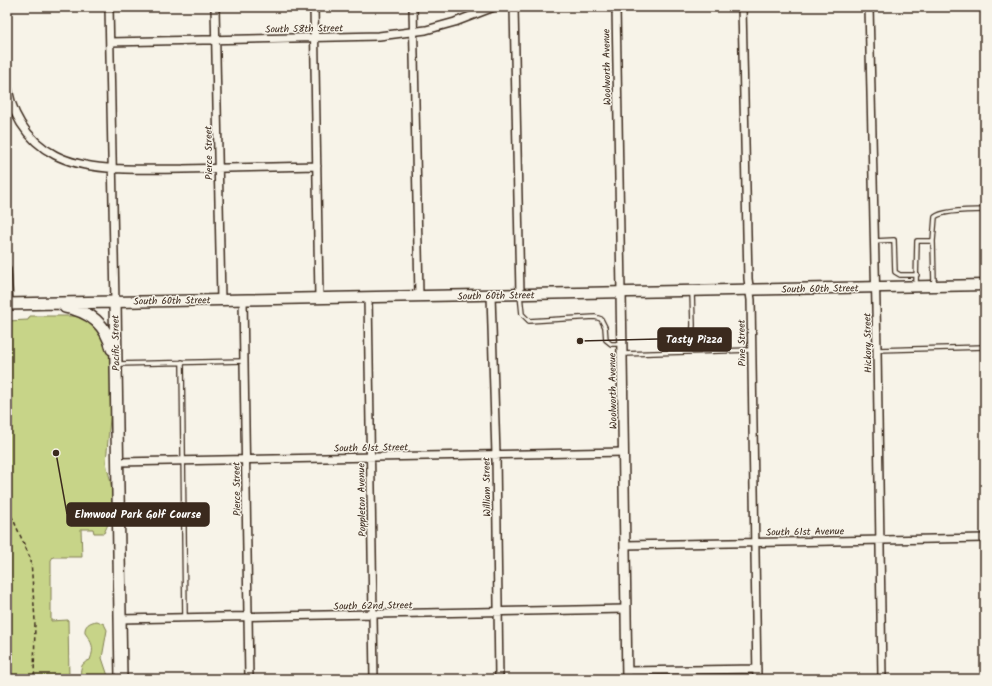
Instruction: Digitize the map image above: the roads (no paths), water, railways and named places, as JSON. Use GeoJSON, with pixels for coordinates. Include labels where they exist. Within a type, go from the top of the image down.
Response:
{"type":"FeatureCollection","features":[{"type":"Feature","properties":{"kind":"main road","name":"South 60th Street"},"geometry":{"type":"LineString","coordinates":[[8,304],[985,285]]}},
{"type":"Feature","properties":{"kind":"main road","name":"Pacific Street"},"geometry":{"type":"LineString","coordinates":[[115,302],[121,679]]}},
{"type":"Feature","properties":{"kind":"main road"},"geometry":{"type":"LineString","coordinates":[[42,303],[76,309],[93,317],[108,335],[116,364]]}},
{"type":"Feature","properties":{"kind":"street","name":"Pacific Street"},"geometry":{"type":"LineString","coordinates":[[109,7],[115,302]]}},
{"type":"Feature","properties":{"kind":"street","name":"Pierce Street"},"geometry":{"type":"LineString","coordinates":[[216,7],[221,300]]}},
{"type":"Feature","properties":{"kind":"street"},"geometry":{"type":"LineString","coordinates":[[314,7],[319,298]]}},
{"type":"Feature","properties":{"kind":"street"},"geometry":{"type":"LineString","coordinates":[[413,7],[419,296]]}},
{"type":"Feature","properties":{"kind":"street","name":"South 58th Street"},"geometry":{"type":"LineString","coordinates":[[110,42],[379,36],[426,30],[455,22],[494,7]]}},
{"type":"Feature","properties":{"kind":"street"},"geometry":{"type":"LineString","coordinates":[[514,7],[520,294]]}},
{"type":"Feature","properties":{"kind":"street","name":"Woolworth Avenue"},"geometry":{"type":"LineString","coordinates":[[616,7],[627,675]]}},
{"type":"Feature","properties":{"kind":"street","name":"Pine Street"},"geometry":{"type":"LineString","coordinates":[[742,7],[751,350],[757,679]]}},
{"type":"Feature","properties":{"kind":"street","name":"Hickory Street"},"geometry":{"type":"LineString","coordinates":[[869,7],[876,287],[882,679]]}},
{"type":"Feature","properties":{"kind":"street"},"geometry":{"type":"LineString","coordinates":[[7,79],[10,101],[18,119],[27,132],[40,145],[56,155],[70,161],[130,170],[317,166]]}},
{"type":"Feature","properties":{"kind":"street"},"geometry":{"type":"LineString","coordinates":[[7,270],[8,304]]}},
{"type":"Feature","properties":{"kind":"street","name":"William Street"},"geometry":{"type":"LineString","coordinates":[[491,295],[496,455],[499,679]]}},
{"type":"Feature","properties":{"kind":"street","name":"Poppleton Avenue"},"geometry":{"type":"LineString","coordinates":[[368,297],[374,679]]}},
{"type":"Feature","properties":{"kind":"street","name":"Pierce Street"},"geometry":{"type":"LineString","coordinates":[[243,299],[249,679]]}},
{"type":"Feature","properties":{"kind":"street","name":"South 61st Street"},"geometry":{"type":"LineString","coordinates":[[118,462],[624,452]]}},
{"type":"Feature","properties":{"kind":"street","name":"South 61st Avenue"},"geometry":{"type":"LineString","coordinates":[[625,545],[985,538]]}},
{"type":"Feature","properties":{"kind":"street","name":"South 62nd Street"},"geometry":{"type":"LineString","coordinates":[[120,619],[626,609]]}},
{"type":"Feature","properties":{"kind":"street"},"geometry":{"type":"LineString","coordinates":[[627,675],[757,669]]}},
{"type":"Feature","properties":{"kind":"lane"},"geometry":{"type":"LineString","coordinates":[[934,286],[933,241],[935,217],[938,214],[968,210],[985,210]]}},
{"type":"Feature","properties":{"kind":"lane"},"geometry":{"type":"LineString","coordinates":[[874,241],[894,240],[895,272],[900,275],[916,275]]}},
{"type":"Feature","properties":{"kind":"lane"},"geometry":{"type":"LineString","coordinates":[[916,286],[917,241],[933,241]]}},
{"type":"Feature","properties":{"kind":"lane"},"geometry":{"type":"LineString","coordinates":[[691,352],[693,325],[692,290]]}},
{"type":"Feature","properties":{"kind":"lane"},"geometry":{"type":"LineString","coordinates":[[520,294],[522,314],[529,320],[595,317],[601,319],[605,327],[606,340],[622,349],[691,352],[751,350]]}},
{"type":"Feature","properties":{"kind":"lane"},"geometry":{"type":"LineString","coordinates":[[877,350],[985,347]]}},
{"type":"Feature","properties":{"kind":"lane"},"geometry":{"type":"LineString","coordinates":[[116,364],[244,361]]}},
{"type":"Feature","properties":{"kind":"lane"},"geometry":{"type":"LineString","coordinates":[[182,362],[185,618]]}},
{"type":"Feature","properties":{"kind":"place","name":"Tasty Pizza"},"geometry":{"type":"Point","coordinates":[580,341]}},
{"type":"Feature","properties":{"kind":"place","name":"Elmwood Park Golf Course"},"geometry":{"type":"Point","coordinates":[56,453]}}]}
